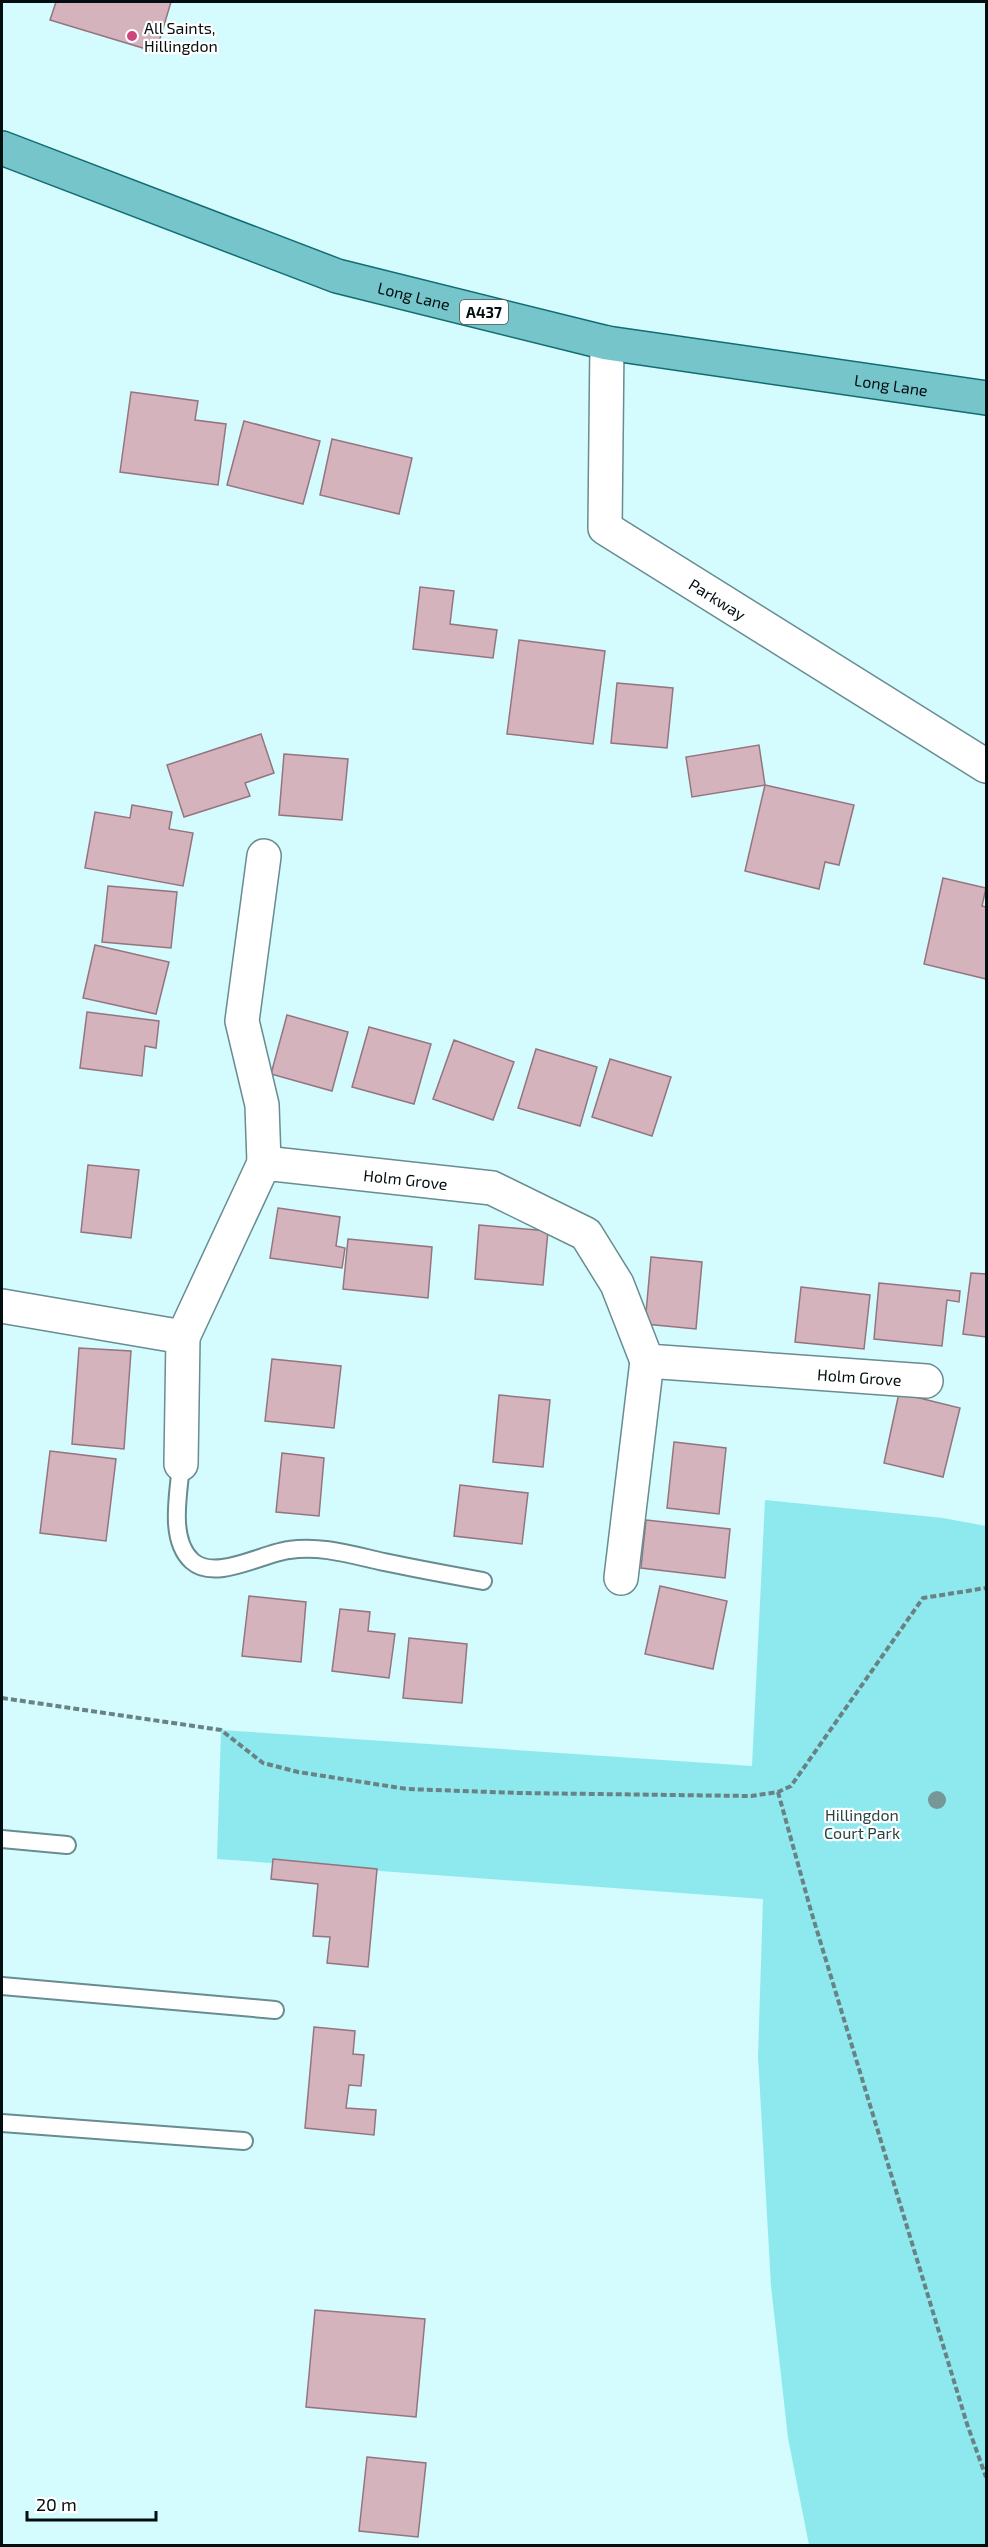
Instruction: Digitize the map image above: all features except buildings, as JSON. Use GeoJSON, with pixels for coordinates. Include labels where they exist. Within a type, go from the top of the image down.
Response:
{"type":"FeatureCollection","features":[{"type":"Feature","properties":{"kind":"main road","name":"Long Lane"},"geometry":{"type":"LineString","coordinates":[[2,148],[337,276],[607,343],[987,398]]}},
{"type":"Feature","properties":{"kind":"street","name":"Parkway"},"geometry":{"type":"LineString","coordinates":[[607,343],[605,528],[987,766]]}},
{"type":"Feature","properties":{"kind":"street"},"geometry":{"type":"LineString","coordinates":[[181,1464],[183,1337],[264,1164],[262,1105],[242,1021],[264,856]]}},
{"type":"Feature","properties":{"kind":"street","name":"Holm Grove"},"geometry":{"type":"LineString","coordinates":[[264,1164],[492,1188],[586,1234],[618,1284],[647,1361],[621,1578]]}},
{"type":"Feature","properties":{"kind":"street"},"geometry":{"type":"LineString","coordinates":[[2,1306],[183,1337]]}},
{"type":"Feature","properties":{"kind":"street","name":"Holm Grove"},"geometry":{"type":"LineString","coordinates":[[647,1361],[926,1381]]}},
{"type":"Feature","properties":{"kind":"lane"},"geometry":{"type":"LineString","coordinates":[[181,1464],[178,1530],[182,1550],[194,1563],[213,1569],[255,1561],[287,1550],[321,1548],[483,1581]]}},
{"type":"Feature","properties":{"kind":"lane"},"geometry":{"type":"LineString","coordinates":[[2,1839],[67,1845]]}},
{"type":"Feature","properties":{"kind":"lane"},"geometry":{"type":"LineString","coordinates":[[2,1986],[275,2010]]}},
{"type":"Feature","properties":{"kind":"lane"},"geometry":{"type":"LineString","coordinates":[[2,2123],[243,2141]]}},
{"type":"Feature","properties":{"kind":"path"},"geometry":{"type":"LineString","coordinates":[[2,1698],[220,1730],[263,1763],[298,1772],[407,1789],[739,1796],[778,1792],[791,1786],[922,1598],[987,1588]]}},
{"type":"Feature","properties":{"kind":"path"},"geometry":{"type":"LineString","coordinates":[[778,1792],[811,1911],[968,2424],[987,2477]]}},
{"type":"Feature","properties":{"kind":"green space","name":"Hillingdon Court Park"},"geometry":{"type":"Polygon","coordinates":[[[765,1500],[943,1518],[986,1526],[986,2545],[809,2545],[788,2438],[771,2286],[758,2056],[763,1899],[217,1859],[221,1730],[752,1766],[765,1500]]]}},
{"type":"Feature","properties":{"kind":"place","name":"All Saints, Hillingdon"},"geometry":{"type":"Point","coordinates":[132,36]}}]}
